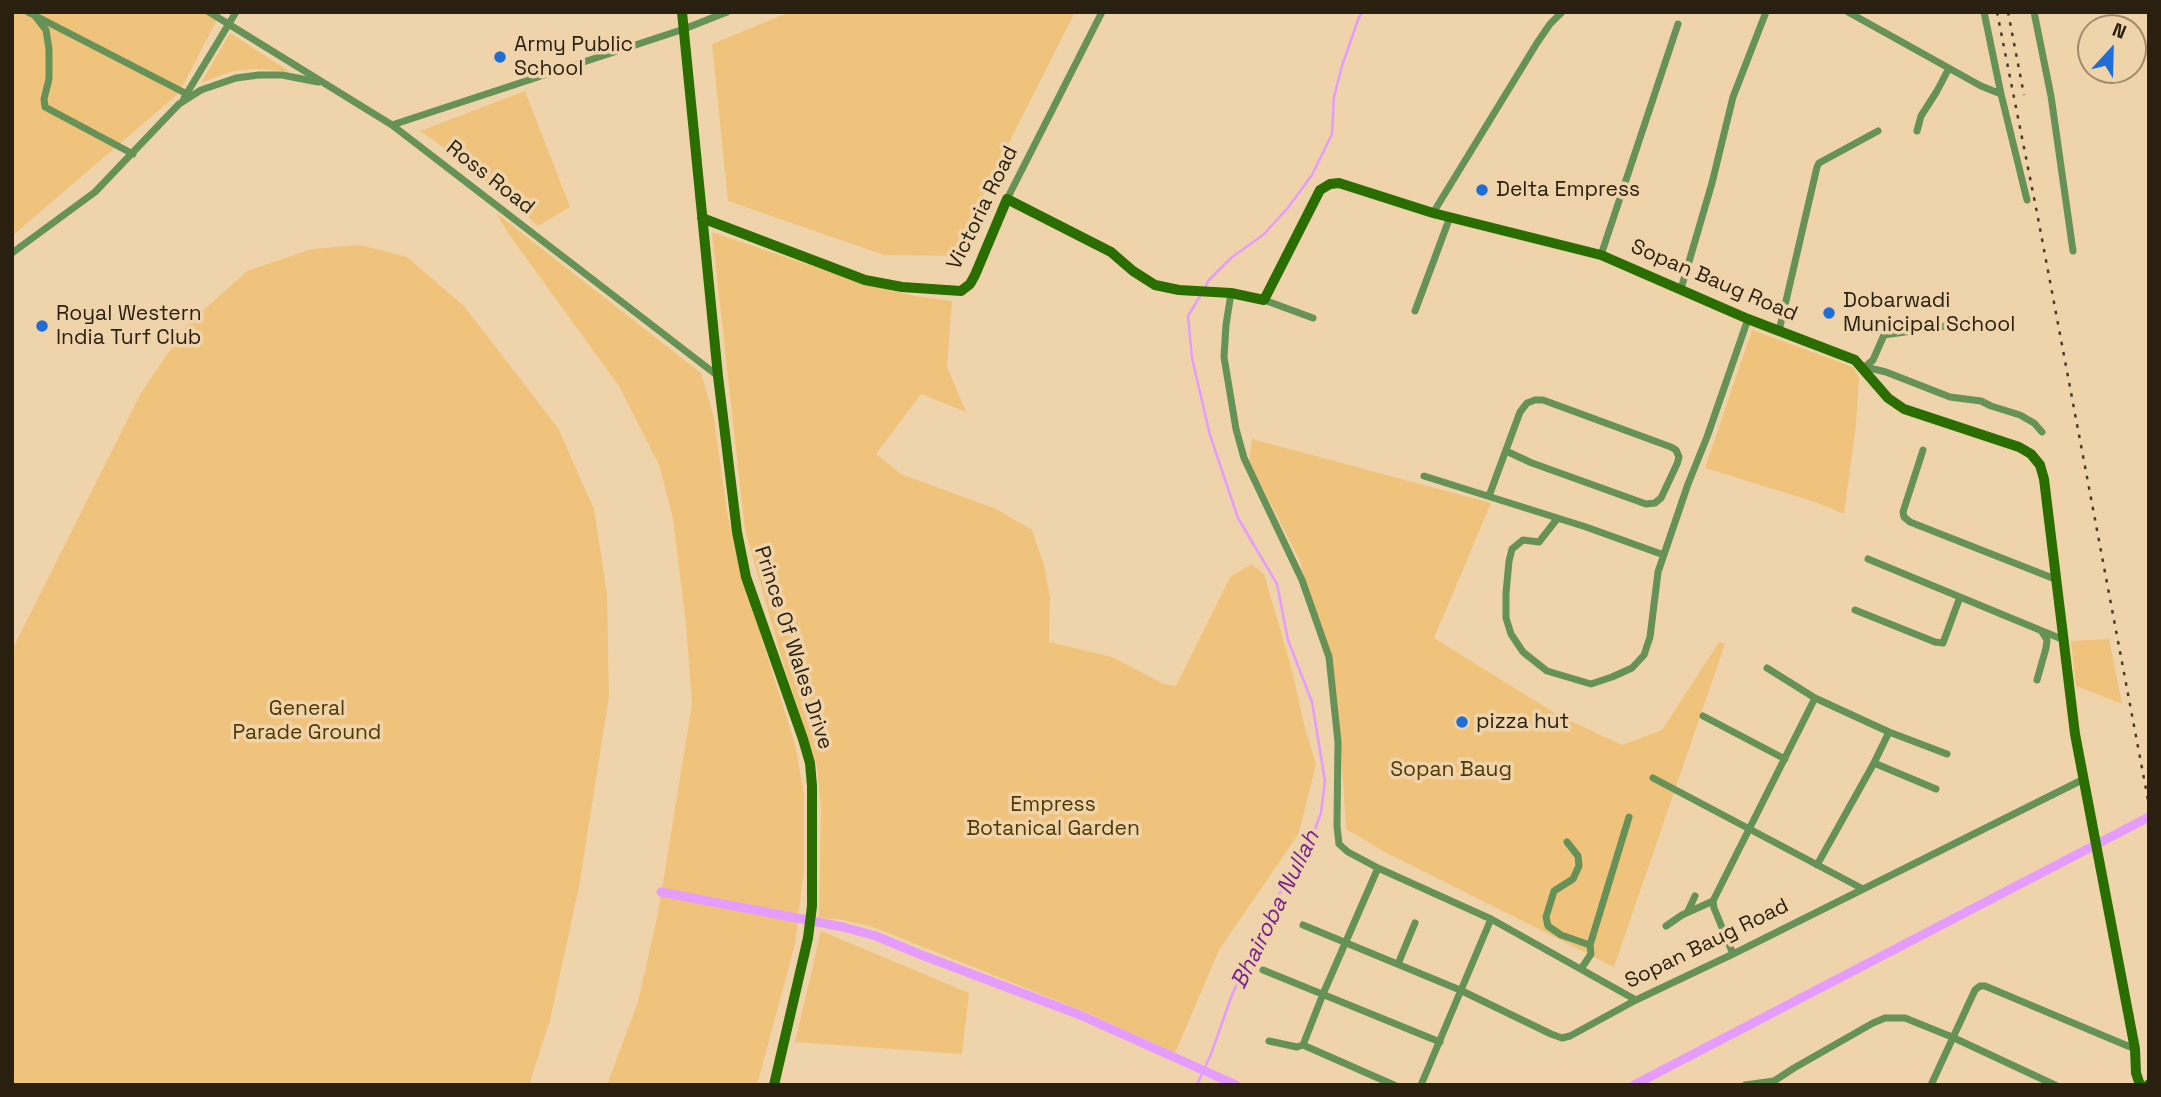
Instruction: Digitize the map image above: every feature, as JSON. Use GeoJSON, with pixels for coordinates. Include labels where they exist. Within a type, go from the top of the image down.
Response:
{"type":"FeatureCollection","features":[{"type":"Feature","properties":{"kind":"street","name":"Ross Road"},"geometry":{"type":"LineString","coordinates":[[209,12],[392,125],[718,376]]}},
{"type":"Feature","properties":{"kind":"street"},"geometry":{"type":"LineString","coordinates":[[12,253],[95,192],[179,104],[236,12]]}},
{"type":"Feature","properties":{"kind":"street","name":"Prince Of Wales Drive"},"geometry":{"type":"LineString","coordinates":[[682,12],[718,376],[737,531],[747,578],[803,738],[810,763],[812,786],[811,906],[808,938],[774,1085]]}},
{"type":"Feature","properties":{"kind":"street"},"geometry":{"type":"LineString","coordinates":[[392,125],[684,29],[727,12]]}},
{"type":"Feature","properties":{"kind":"street","name":"Victoria Road"},"geometry":{"type":"LineString","coordinates":[[702,218],[865,280],[902,288],[961,290],[970,284],[975,275],[1007,199],[1102,12]]}},
{"type":"Feature","properties":{"kind":"street"},"geometry":{"type":"LineString","coordinates":[[1433,213],[1537,43],[1562,12]]}},
{"type":"Feature","properties":{"kind":"street"},"geometry":{"type":"LineString","coordinates":[[1681,289],[1712,183],[1733,97],[1766,12]]}},
{"type":"Feature","properties":{"kind":"street"},"geometry":{"type":"LineString","coordinates":[[1848,12],[1980,86],[2001,94]]}},
{"type":"Feature","properties":{"kind":"street"},"geometry":{"type":"LineString","coordinates":[[1984,12],[2027,200]]}},
{"type":"Feature","properties":{"kind":"street"},"geometry":{"type":"LineString","coordinates":[[2034,12],[2051,96],[2074,251]]}},
{"type":"Feature","properties":{"kind":"street"},"geometry":{"type":"LineString","coordinates":[[31,14],[187,94]]}},
{"type":"Feature","properties":{"kind":"street"},"geometry":{"type":"LineString","coordinates":[[31,14],[46,30],[49,79],[44,99],[45,107],[133,153]]}},
{"type":"Feature","properties":{"kind":"street"},"geometry":{"type":"LineString","coordinates":[[1601,255],[1678,24]]}},
{"type":"Feature","properties":{"kind":"street"},"geometry":{"type":"LineString","coordinates":[[1917,131],[1922,116],[1949,68]]}},
{"type":"Feature","properties":{"kind":"street"},"geometry":{"type":"LineString","coordinates":[[179,104],[217,83],[259,75],[282,75],[323,83]]}},
{"type":"Feature","properties":{"kind":"street"},"geometry":{"type":"LineString","coordinates":[[1779,331],[1817,167],[1819,163],[1878,131]]}},
{"type":"Feature","properties":{"kind":"street","name":"Sopan Baug Road"},"geometry":{"type":"LineString","coordinates":[[1264,300],[1320,190],[1339,183],[1450,218],[1601,255],[1748,319],[1855,360],[1863,366],[1888,398],[1904,409],[2019,447],[2031,454],[2040,465],[2044,479],[2082,780],[2140,1085]]}},
{"type":"Feature","properties":{"kind":"street"},"geometry":{"type":"LineString","coordinates":[[1007,199],[1111,252],[1142,278],[1155,285],[1179,290],[1231,293],[1264,300],[1313,318]]}},
{"type":"Feature","properties":{"kind":"street"},"geometry":{"type":"LineString","coordinates":[[1415,310],[1450,218]]}},
{"type":"Feature","properties":{"kind":"street"},"geometry":{"type":"LineString","coordinates":[[1231,293],[1224,357],[1236,429],[1248,468],[1301,580],[1329,657],[1338,742],[1339,844],[1378,868],[1491,919],[1636,1000]]}},
{"type":"Feature","properties":{"kind":"street"},"geometry":{"type":"LineString","coordinates":[[1557,519],[1539,542],[1523,540],[1512,548],[1508,561],[1506,618],[1511,634],[1524,652],[1547,671],[1591,684],[1632,668],[1644,655],[1650,637],[1655,585],[1664,555],[1748,319]]}},
{"type":"Feature","properties":{"kind":"street"},"geometry":{"type":"LineString","coordinates":[[1863,366],[1873,360],[1884,335],[1953,325],[1973,319]]}},
{"type":"Feature","properties":{"kind":"street"},"geometry":{"type":"LineString","coordinates":[[1863,366],[1950,397],[1981,401],[2020,415],[2034,423],[2042,432]]}},
{"type":"Feature","properties":{"kind":"street"},"geometry":{"type":"LineString","coordinates":[[1489,496],[1520,412],[1527,403],[1535,400],[1543,400],[1671,447],[1679,457],[1661,498],[1655,503],[1646,504],[1506,451]]}},
{"type":"Feature","properties":{"kind":"street"},"geometry":{"type":"LineString","coordinates":[[1923,450],[1903,512],[1904,517],[1910,522],[2055,579]]}},
{"type":"Feature","properties":{"kind":"street"},"geometry":{"type":"LineString","coordinates":[[1424,476],[1664,555]]}},
{"type":"Feature","properties":{"kind":"street"},"geometry":{"type":"LineString","coordinates":[[1671,477],[1688,484]]}},
{"type":"Feature","properties":{"kind":"street"},"geometry":{"type":"LineString","coordinates":[[1868,559],[2064,640]]}},
{"type":"Feature","properties":{"kind":"street"},"geometry":{"type":"LineString","coordinates":[[1855,610],[1942,643],[1960,597]]}},
{"type":"Feature","properties":{"kind":"street"},"geometry":{"type":"LineString","coordinates":[[2037,680],[2047,640],[2042,632]]}},
{"type":"Feature","properties":{"kind":"street"},"geometry":{"type":"LineString","coordinates":[[1767,668],[1815,698],[1889,732],[1947,754]]}},
{"type":"Feature","properties":{"kind":"street"},"geometry":{"type":"LineString","coordinates":[[1733,954],[1713,901],[1815,698]]}},
{"type":"Feature","properties":{"kind":"street"},"geometry":{"type":"LineString","coordinates":[[1703,716],[1785,759]]}},
{"type":"Feature","properties":{"kind":"street"},"geometry":{"type":"LineString","coordinates":[[1817,865],[1889,732]]}},
{"type":"Feature","properties":{"kind":"street"},"geometry":{"type":"LineString","coordinates":[[1874,763],[1936,789]]}},
{"type":"Feature","properties":{"kind":"street"},"geometry":{"type":"LineString","coordinates":[[1653,778],[1863,889]]}},
{"type":"Feature","properties":{"kind":"street","name":"Sopan Baug Road"},"geometry":{"type":"LineString","coordinates":[[1303,925],[1460,990],[1562,1038],[2082,780]]}},
{"type":"Feature","properties":{"kind":"street"},"geometry":{"type":"LineString","coordinates":[[1581,969],[1591,954],[1590,945],[1629,817]]}},
{"type":"Feature","properties":{"kind":"street"},"geometry":{"type":"LineString","coordinates":[[1567,842],[1578,856],[1579,866],[1573,879],[1554,891],[1546,917],[1548,926],[1561,935],[1590,945]]}},
{"type":"Feature","properties":{"kind":"street"},"geometry":{"type":"LineString","coordinates":[[1269,1041],[1297,1048],[1303,1045],[1378,868]]}},
{"type":"Feature","properties":{"kind":"street"},"geometry":{"type":"LineString","coordinates":[[1688,912],[1695,896]]}},
{"type":"Feature","properties":{"kind":"street"},"geometry":{"type":"LineString","coordinates":[[1666,926],[1713,901]]}},
{"type":"Feature","properties":{"kind":"street"},"geometry":{"type":"LineString","coordinates":[[1421,1085],[1491,919]]}},
{"type":"Feature","properties":{"kind":"street"},"geometry":{"type":"LineString","coordinates":[[1398,964],[1415,923]]}},
{"type":"Feature","properties":{"kind":"street"},"geometry":{"type":"LineString","coordinates":[[1263,970],[1440,1042]]}},
{"type":"Feature","properties":{"kind":"street"},"geometry":{"type":"LineString","coordinates":[[1931,1085],[1975,990],[1980,986],[2135,1049]]}},
{"type":"Feature","properties":{"kind":"street"},"geometry":{"type":"LineString","coordinates":[[1745,1085],[1773,1083],[1805,1061],[1873,1023],[1885,1018],[1905,1018],[2055,1085]]}},
{"type":"Feature","properties":{"kind":"street"},"geometry":{"type":"LineString","coordinates":[[1303,1045],[1394,1085]]}},
{"type":"Feature","properties":{"kind":"green space"},"geometry":{"type":"Polygon","coordinates":[[[12,12],[221,12],[179,93],[12,236],[12,12]]]}},
{"type":"Feature","properties":{"kind":"green space"},"geometry":{"type":"Polygon","coordinates":[[[790,12],[1075,12],[952,256],[884,255],[728,201],[712,44],[790,12]]]}},
{"type":"Feature","properties":{"kind":"green space"},"geometry":{"type":"Polygon","coordinates":[[[230,33],[290,72],[240,70],[201,83],[230,33]]]}},
{"type":"Feature","properties":{"kind":"green space"},"geometry":{"type":"Polygon","coordinates":[[[525,91],[570,207],[538,226],[453,154],[420,131],[525,91]]]}},
{"type":"Feature","properties":{"kind":"green space"},"geometry":{"type":"Polygon","coordinates":[[[496,213],[701,373],[714,418],[727,512],[740,570],[795,744],[804,795],[804,869],[795,944],[757,1085],[607,1085],[638,1002],[658,913],[692,704],[686,624],[673,518],[659,465],[619,386],[496,213]]]}},
{"type":"Feature","properties":{"kind":"green space","name":"Empress Botanical Garden"},"geometry":{"type":"Polygon","coordinates":[[[712,232],[864,284],[915,296],[952,301],[947,367],[966,412],[921,394],[876,454],[901,474],[996,509],[1032,530],[1044,565],[1050,598],[1049,642],[1112,657],[1164,684],[1176,686],[1230,577],[1251,564],[1264,574],[1316,764],[1299,833],[1219,950],[1175,1053],[1083,1011],[873,927],[819,918],[821,809],[817,766],[784,666],[745,530],[712,232]]]}},
{"type":"Feature","properties":{"kind":"green space","name":"General Parade Ground"},"geometry":{"type":"Polygon","coordinates":[[[360,245],[407,257],[464,306],[558,428],[594,509],[607,594],[609,696],[579,887],[550,1020],[529,1085],[12,1085],[12,650],[141,393],[187,325],[247,271],[312,249],[360,245]]]}},
{"type":"Feature","properties":{"kind":"green space"},"geometry":{"type":"Polygon","coordinates":[[[1752,330],[1853,367],[1859,378],[1856,425],[1844,514],[1815,502],[1705,468],[1752,330]]]}},
{"type":"Feature","properties":{"kind":"green space","name":"Sopan Baug"},"geometry":{"type":"Polygon","coordinates":[[[1252,439],[1491,503],[1434,638],[1558,715],[1622,745],[1662,730],[1719,642],[1725,644],[1614,967],[1383,851],[1346,829],[1340,734],[1329,652],[1309,597],[1300,561],[1249,461],[1252,439]]]}},
{"type":"Feature","properties":{"kind":"green space"},"geometry":{"type":"Polygon","coordinates":[[[2109,639],[2122,704],[2076,686],[2071,641],[2109,639]]]}},
{"type":"Feature","properties":{"kind":"green space"},"geometry":{"type":"Polygon","coordinates":[[[821,931],[969,993],[962,1054],[795,1042],[821,931]]]}},
{"type":"Feature","properties":{"kind":"waterway","name":"Bhairoba Nullah"},"geometry":{"type":"LineString","coordinates":[[1205,287],[1231,258],[1263,235],[1287,209],[1312,175],[1332,134],[1334,97],[1342,66],[1363,12]]}},
{"type":"Feature","properties":{"kind":"waterway","name":"Bhairoba Nullah"},"geometry":{"type":"LineString","coordinates":[[1197,1085],[1232,995],[1276,899],[1307,851],[1321,813],[1325,781],[1312,702],[1288,640],[1277,584],[1238,518],[1210,435],[1192,358],[1188,316],[1202,293]]}},
{"type":"Feature","properties":{"kind":"waterway"},"geometry":{"type":"LineString","coordinates":[[1634,1085],[2149,817]]}},
{"type":"Feature","properties":{"kind":"waterway"},"geometry":{"type":"LineString","coordinates":[[661,892],[843,927],[876,936],[1080,1015],[1236,1085]]}},
{"type":"Feature","properties":{"kind":"railway"},"geometry":{"type":"LineString","coordinates":[[1997,12],[2149,805]]}},
{"type":"Feature","properties":{"kind":"railway"},"geometry":{"type":"LineString","coordinates":[[2008,12],[2024,95]]}},
{"type":"Feature","properties":{"kind":"place","name":"Army Public School"},"geometry":{"type":"Point","coordinates":[500,57]}},
{"type":"Feature","properties":{"kind":"place","name":"Delta Empress"},"geometry":{"type":"Point","coordinates":[1482,190]}},
{"type":"Feature","properties":{"kind":"place","name":"Dobarwadi Municipal School"},"geometry":{"type":"Point","coordinates":[1829,313]}},
{"type":"Feature","properties":{"kind":"place","name":"Royal Western India Turf Club"},"geometry":{"type":"Point","coordinates":[42,326]}},
{"type":"Feature","properties":{"kind":"place","name":"pizza hut"},"geometry":{"type":"Point","coordinates":[1462,722]}}]}
